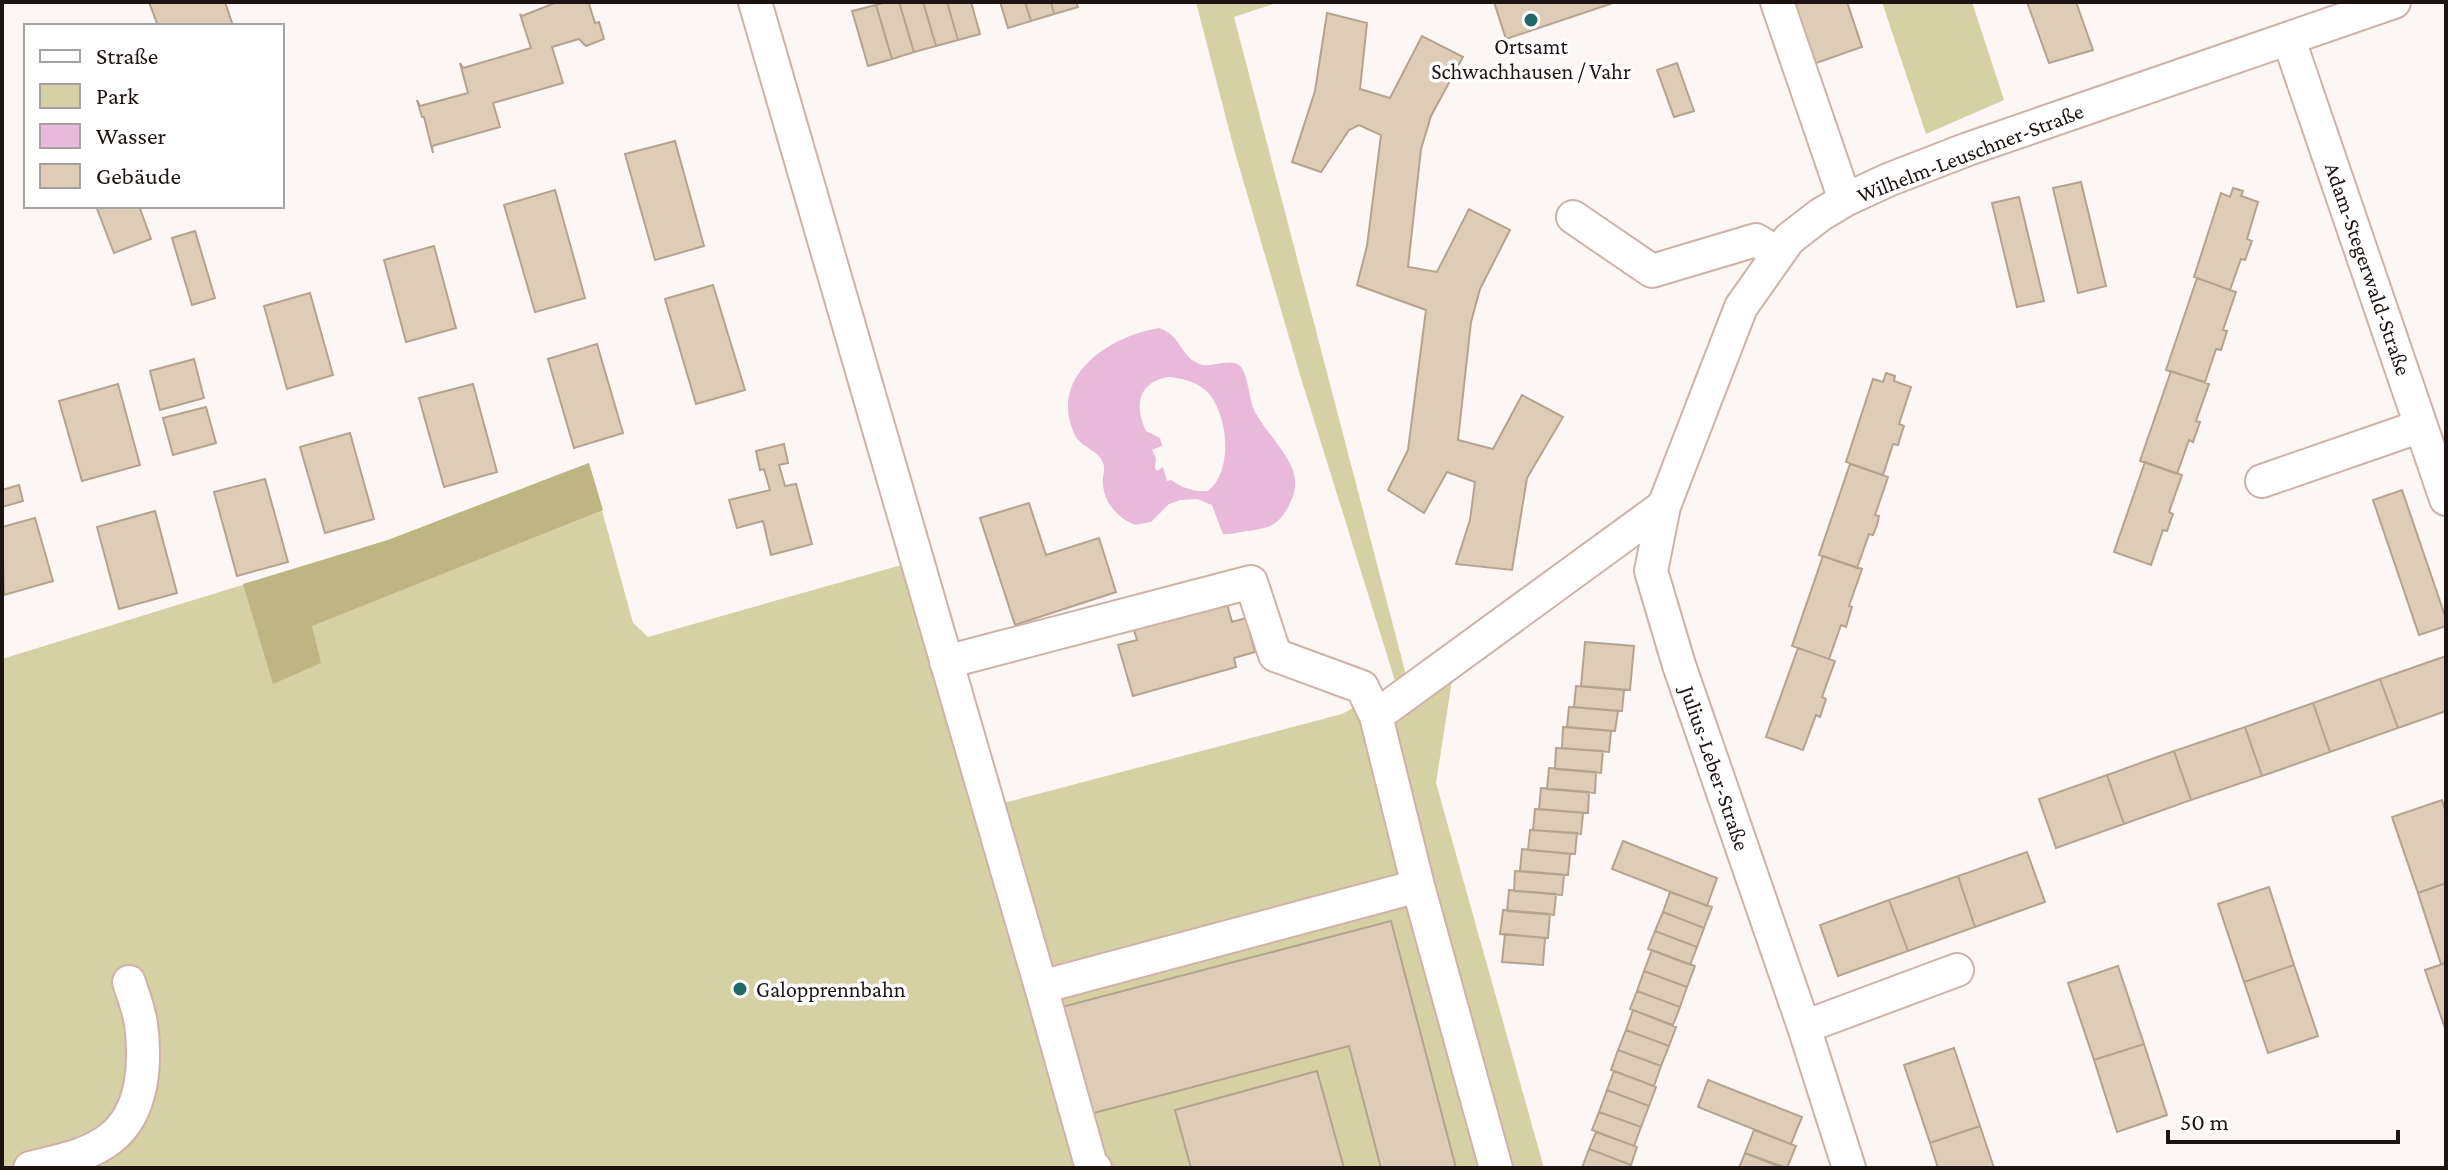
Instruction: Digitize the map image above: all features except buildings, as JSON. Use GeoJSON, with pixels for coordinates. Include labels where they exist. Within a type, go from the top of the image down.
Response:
{"type":"FeatureCollection","features":[{"type":"Feature","properties":{"kind":"street"},"geometry":{"type":"LineString","coordinates":[[755,2],[1091,1165],[1095,1168]]}},
{"type":"Feature","properties":{"kind":"street"},"geometry":{"type":"LineString","coordinates":[[1777,2],[1845,200]]}},
{"type":"Feature","properties":{"kind":"street","name":"Wilhelm-Leuschner-Straße"},"geometry":{"type":"LineString","coordinates":[[1664,506],[1741,307],[1789,239],[1820,215],[1888,180],[1968,149],[2394,2]]}},
{"type":"Feature","properties":{"kind":"street","name":"Adam-Stegerwald-Straße"},"geometry":{"type":"LineString","coordinates":[[2289,40],[2446,499]]}},
{"type":"Feature","properties":{"kind":"street"},"geometry":{"type":"LineString","coordinates":[[1573,217],[1652,271],[1756,240],[1777,253]]}},
{"type":"Feature","properties":{"kind":"street"},"geometry":{"type":"LineString","coordinates":[[2262,481],[2421,426]]}},
{"type":"Feature","properties":{"kind":"street"},"geometry":{"type":"LineString","coordinates":[[1376,716],[1664,506]]}},
{"type":"Feature","properties":{"kind":"street","name":"Julius-Leber-Straße"},"geometry":{"type":"LineString","coordinates":[[1664,506],[1651,571],[1679,665],[1804,1027],[1849,1168]]}},
{"type":"Feature","properties":{"kind":"street"},"geometry":{"type":"LineString","coordinates":[[946,662],[1251,582],[1275,655],[1362,687],[1376,716],[1418,886],[1496,1168]]}},
{"type":"Feature","properties":{"kind":"street"},"geometry":{"type":"LineString","coordinates":[[1041,987],[1418,886]]}},
{"type":"Feature","properties":{"kind":"street"},"geometry":{"type":"LineString","coordinates":[[1804,1027],[1957,970]]}},
{"type":"Feature","properties":{"kind":"street"},"geometry":{"type":"LineString","coordinates":[[30,1168],[85,1153],[112,1138],[129,1118],[143,1078],[141,1022],[129,982]]}},
{"type":"Feature","properties":{"kind":"green space","name":"Galopprennbahn"},"geometry":{"type":"Polygon","coordinates":[[[1196,2],[1280,2],[1234,17],[1406,675],[1453,674],[1436,783],[1544,1168],[2,1168],[2,659],[388,540],[589,463],[633,623],[648,637],[905,564],[996,805],[1342,714],[1396,684],[1300,375],[1234,149],[1196,2]]]}},
{"type":"Feature","properties":{"kind":"green space"},"geometry":{"type":"Polygon","coordinates":[[[1882,2],[1972,2],[2004,100],[1926,134],[1882,2]]]}},
{"type":"Feature","properties":{"kind":"shaded area"},"geometry":{"type":"Polygon","coordinates":[[[589,463],[603,510],[312,626],[321,663],[273,684],[243,584],[388,540],[589,463]]]}},
{"type":"Feature","properties":{"kind":"water"},"geometry":{"type":"Polygon","coordinates":[[[1159,328],[1172,335],[1188,356],[1199,364],[1231,363],[1243,369],[1255,412],[1284,453],[1295,477],[1292,499],[1276,523],[1223,534],[1212,505],[1197,499],[1169,504],[1151,522],[1135,525],[1113,509],[1104,491],[1102,461],[1075,435],[1069,414],[1069,395],[1076,378],[1088,363],[1103,350],[1159,328]],[[1169,377],[1151,384],[1141,396],[1142,422],[1146,431],[1160,438],[1162,446],[1152,450],[1156,458],[1155,468],[1157,471],[1163,467],[1167,481],[1193,490],[1208,491],[1222,470],[1225,455],[1219,411],[1204,389],[1192,382],[1169,377]]]}},
{"type":"Feature","properties":{"kind":"place","name":"Ortsamt Schwachhausen / Vahr"},"geometry":{"type":"Point","coordinates":[1531,20]}},
{"type":"Feature","properties":{"kind":"place","name":"Galopprennbahn"},"geometry":{"type":"Point","coordinates":[740,989]}}]}
